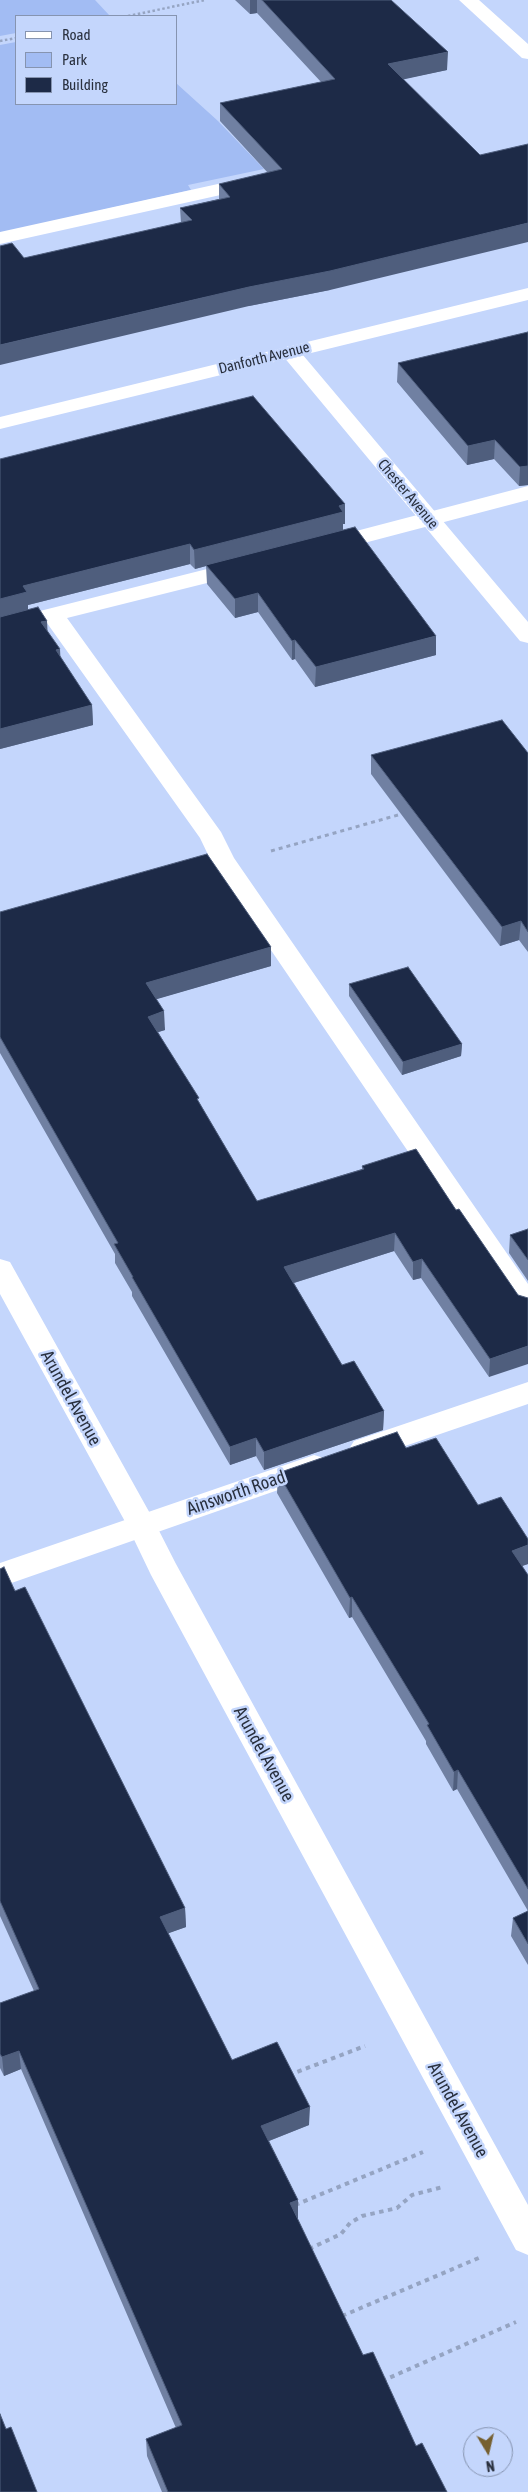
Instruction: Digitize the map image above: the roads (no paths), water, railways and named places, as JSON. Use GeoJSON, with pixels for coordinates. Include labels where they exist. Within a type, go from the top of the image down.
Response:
{"type":"FeatureCollection","features":[{"type":"Feature","properties":{"kind":"street"},"geometry":{"type":"LineString","coordinates":[[468,0],[528,54]]}},
{"type":"Feature","properties":{"kind":"street"},"geometry":{"type":"LineString","coordinates":[[0,238],[236,186]]}},
{"type":"Feature","properties":{"kind":"street","name":"Danforth Avenue"},"geometry":{"type":"LineString","coordinates":[[0,423],[528,294]]}},
{"type":"Feature","properties":{"kind":"street","name":"Chester Avenue"},"geometry":{"type":"LineString","coordinates":[[290,352],[528,636]]}},
{"type":"Feature","properties":{"kind":"street"},"geometry":{"type":"LineString","coordinates":[[301,552],[528,493]]}},
{"type":"Feature","properties":{"kind":"street"},"geometry":{"type":"LineString","coordinates":[[0,628],[263,562]]}},
{"type":"Feature","properties":{"kind":"street"},"geometry":{"type":"LineString","coordinates":[[53,615],[212,837],[222,859],[528,1306]]}},
{"type":"Feature","properties":{"kind":"street","name":"Arundel Avenue"},"geometry":{"type":"LineString","coordinates":[[0,1269],[142,1525],[162,1567],[528,2239]]}},
{"type":"Feature","properties":{"kind":"street","name":"Ainsworth Road"},"geometry":{"type":"LineString","coordinates":[[0,1574],[528,1393]]}}]}
